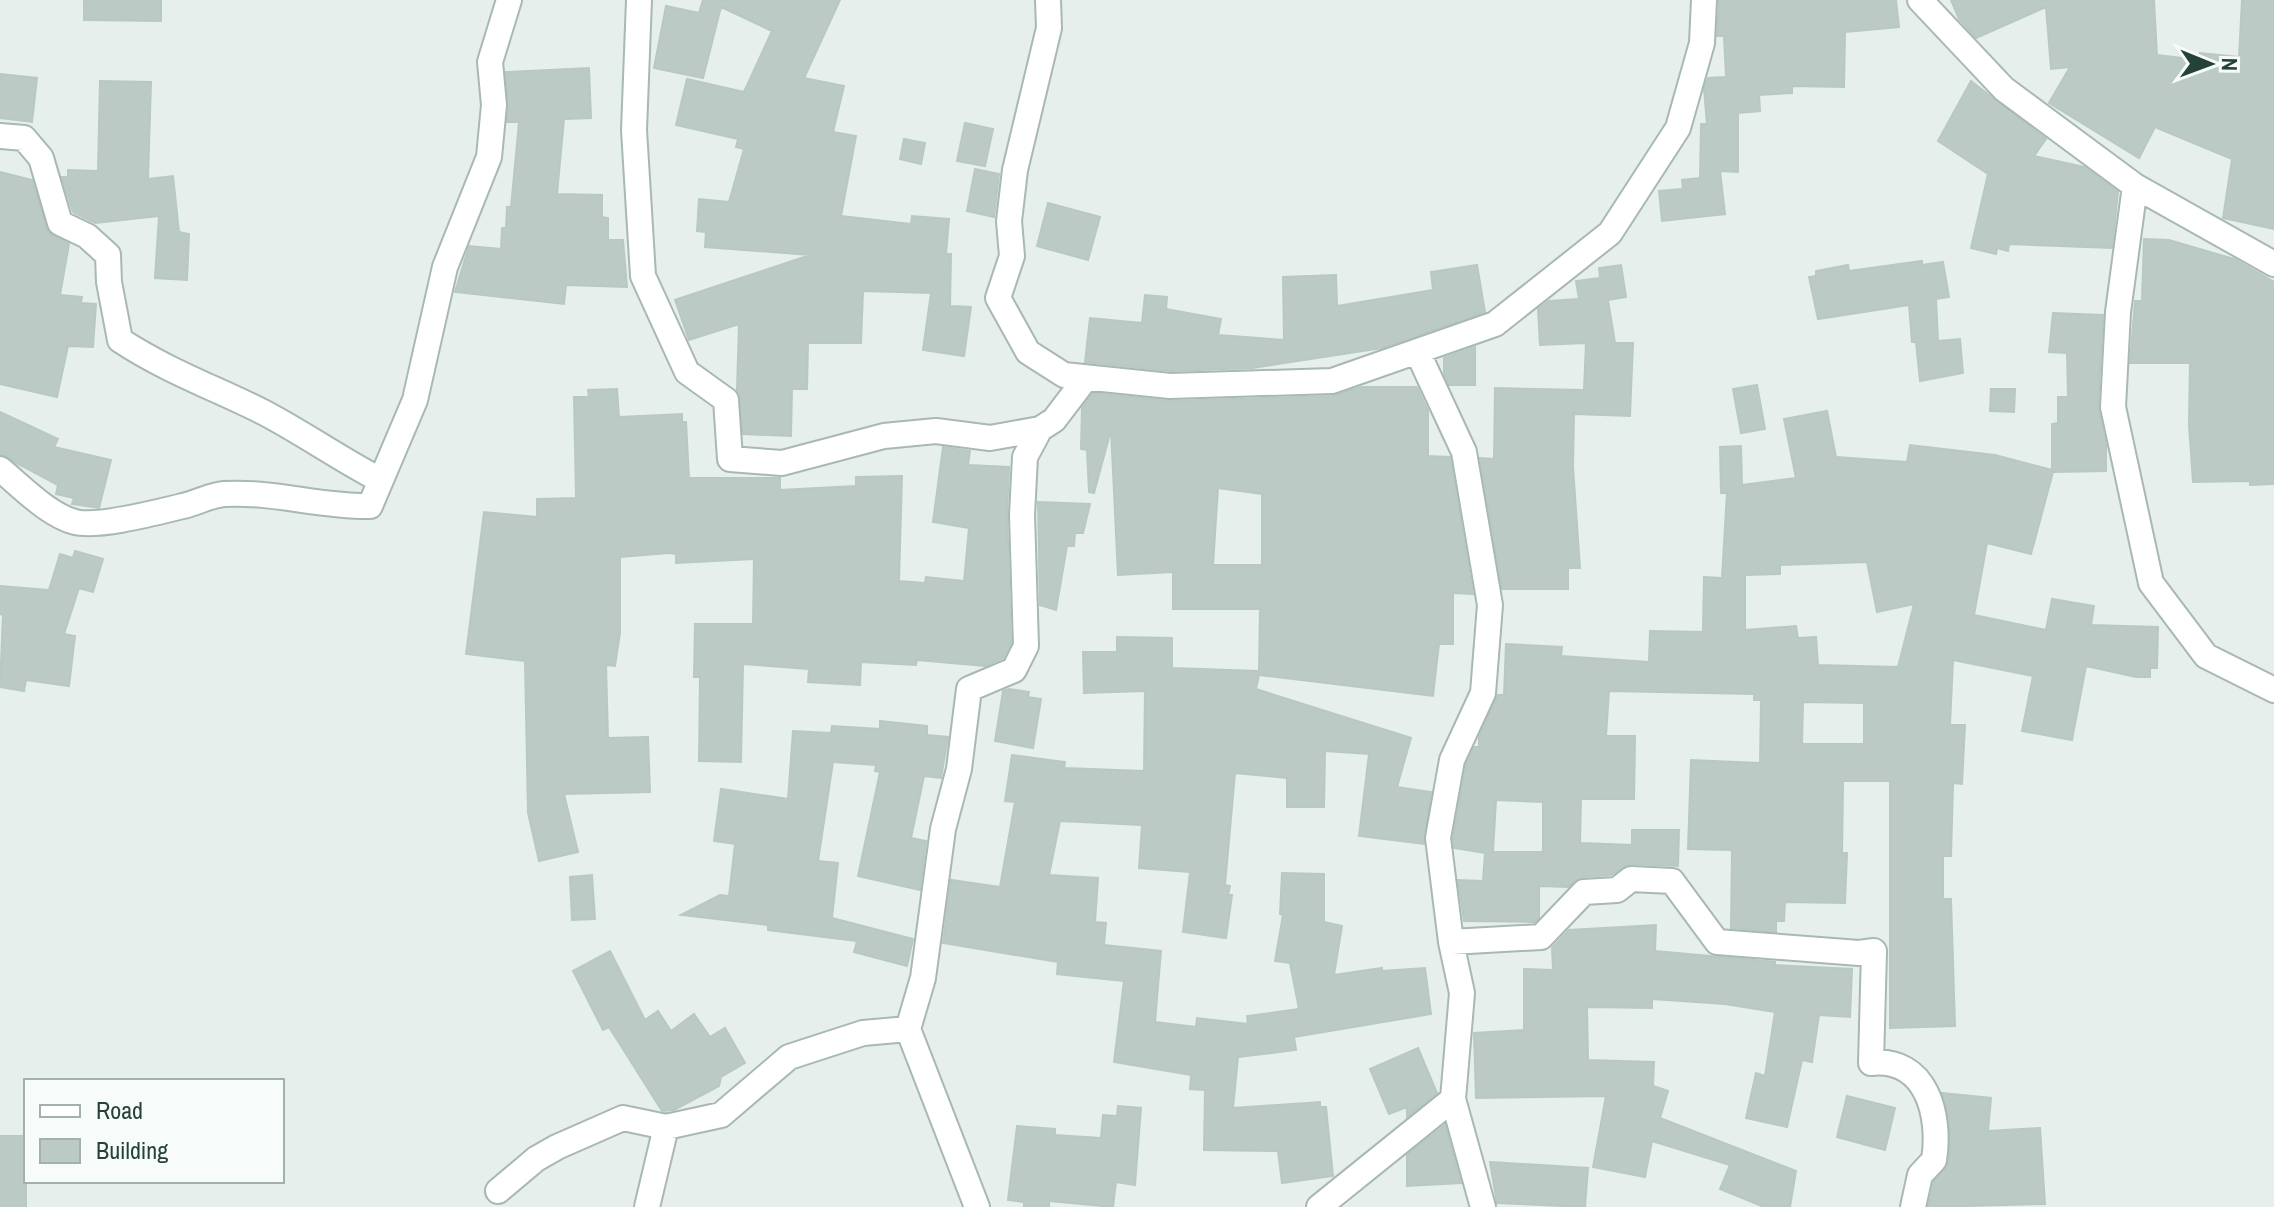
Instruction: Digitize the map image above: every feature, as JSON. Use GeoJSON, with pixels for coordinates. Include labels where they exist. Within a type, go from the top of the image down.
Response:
{"type":"FeatureCollection","features":[{"type":"Feature","properties":{"kind":"street"},"geometry":{"type":"LineString","coordinates":[[0,469],[42,503],[75,522],[107,520],[185,506],[222,494],[272,496],[332,507],[370,506],[415,400],[445,267],[489,157],[494,105],[490,62],[509,0]]}},
{"type":"Feature","properties":{"kind":"street"},"geometry":{"type":"LineString","coordinates":[[639,0],[634,130],[643,276],[687,372],[726,400],[730,459],[782,463],[884,436],[923,432],[990,438],[1040,429],[1054,420],[1086,378]]}},
{"type":"Feature","properties":{"kind":"street"},"geometry":{"type":"LineString","coordinates":[[1048,0],[1049,28],[1015,170],[1009,221],[1012,256],[998,298],[1028,352],[1064,375],[1170,386],[1332,381],[1495,324],[1610,233],[1678,128],[1702,43],[1704,0]]}},
{"type":"Feature","properties":{"kind":"street"},"geometry":{"type":"LineString","coordinates":[[1920,0],[2004,89],[2135,186],[2274,264]]}},
{"type":"Feature","properties":{"kind":"street"},"geometry":{"type":"LineString","coordinates":[[0,136],[24,138],[41,158],[60,223],[87,236],[108,255],[109,282],[120,340],[160,367],[213,387],[301,432],[380,480]]}},
{"type":"Feature","properties":{"kind":"street"},"geometry":{"type":"LineString","coordinates":[[2135,186],[2118,312],[2113,407],[2151,583],[2206,656],[2274,690]]}},
{"type":"Feature","properties":{"kind":"street"},"geometry":{"type":"LineString","coordinates":[[1418,353],[1464,452],[1490,605],[1483,693],[1452,760],[1438,838],[1451,942],[1462,993],[1453,1099],[1483,1207]]}},
{"type":"Feature","properties":{"kind":"street"},"geometry":{"type":"LineString","coordinates":[[977,1207],[908,1029],[923,978],[943,829],[959,769],[969,689],[1014,670],[1026,646],[1022,515],[1024,472],[1025,457],[1040,429]]}},
{"type":"Feature","properties":{"kind":"street"},"geometry":{"type":"LineString","coordinates":[[1451,942],[1541,937],[1584,892],[1617,890],[1631,879],[1672,881],[1717,942],[1859,953],[1874,951],[1871,1063],[1882,1061],[1908,1072],[1927,1089],[1935,1118],[1934,1160],[1920,1175],[1913,1207]]}},
{"type":"Feature","properties":{"kind":"street"},"geometry":{"type":"LineString","coordinates":[[498,1191],[547,1153],[623,1118],[666,1127],[721,1115],[789,1057],[863,1033],[908,1029]]}},
{"type":"Feature","properties":{"kind":"street"},"geometry":{"type":"LineString","coordinates":[[1319,1207],[1453,1099]]}},
{"type":"Feature","properties":{"kind":"street"},"geometry":{"type":"LineString","coordinates":[[647,1207],[666,1127]]}},
{"type":"Feature","properties":{"kind":"building"},"geometry":{"type":"Polygon","coordinates":[[[84,0],[161,0],[161,21],[84,20],[84,0]]]}},
{"type":"Feature","properties":{"kind":"building"},"geometry":{"type":"Polygon","coordinates":[[[703,0],[840,0],[804,78],[844,86],[833,132],[856,136],[841,216],[911,224],[912,216],[949,219],[946,254],[951,254],[950,306],[971,307],[964,356],[923,350],[931,293],[863,291],[861,343],[808,343],[807,389],[792,389],[791,436],[743,434],[737,390],[739,324],[689,340],[675,300],[810,255],[705,247],[706,232],[697,231],[699,199],[729,202],[744,149],[736,147],[738,139],[676,125],[687,79],[744,92],[772,31],[721,7],[703,78],[654,68],[666,6],[699,13],[703,0]]]}},
{"type":"Feature","properties":{"kind":"building"},"geometry":{"type":"Polygon","coordinates":[[[1719,0],[1896,0],[1899,27],[1845,32],[1844,87],[1792,86],[1792,93],[1759,95],[1760,111],[1738,113],[1738,172],[1720,171],[1725,214],[1662,221],[1659,191],[1683,189],[1682,180],[1700,178],[1701,124],[1707,124],[1704,89],[1708,78],[1726,77],[1724,36],[1717,36],[1719,0]]]}},
{"type":"Feature","properties":{"kind":"building"},"geometry":{"type":"Polygon","coordinates":[[[1951,0],[2154,0],[2157,55],[2199,60],[2200,53],[2239,57],[2242,0],[2274,0],[2274,229],[2223,218],[2232,159],[2155,127],[2139,158],[2049,103],[2070,67],[2051,69],[2046,7],[1976,38],[1959,19],[1951,0]]]}},
{"type":"Feature","properties":{"kind":"building"},"geometry":{"type":"Polygon","coordinates":[[[589,68],[591,118],[564,119],[557,194],[602,195],[602,217],[608,218],[608,240],[623,240],[627,287],[566,285],[564,304],[455,292],[469,246],[501,249],[507,207],[511,207],[519,122],[507,122],[506,72],[589,68]]]}},
{"type":"Feature","properties":{"kind":"building"},"geometry":{"type":"Polygon","coordinates":[[[0,74],[37,78],[32,122],[0,118],[0,74]]]}},
{"type":"Feature","properties":{"kind":"building"},"geometry":{"type":"Polygon","coordinates":[[[100,81],[151,82],[148,179],[173,176],[179,232],[189,234],[187,280],[155,278],[159,216],[95,223],[73,212],[62,177],[68,177],[68,170],[98,171],[100,81]]]}},
{"type":"Feature","properties":{"kind":"building"},"geometry":{"type":"Polygon","coordinates":[[[1971,81],[2046,139],[2034,156],[2084,167],[2118,192],[2112,248],[2009,244],[2008,251],[1997,248],[1996,254],[1971,248],[1988,174],[1938,141],[1971,81]]]}},
{"type":"Feature","properties":{"kind":"building"},"geometry":{"type":"Polygon","coordinates":[[[965,123],[993,129],[985,166],[957,161],[965,123]]]}},
{"type":"Feature","properties":{"kind":"building"},"geometry":{"type":"Polygon","coordinates":[[[904,139],[925,143],[921,164],[900,159],[904,139]]]}},
{"type":"Feature","properties":{"kind":"building"},"geometry":{"type":"Polygon","coordinates":[[[975,169],[999,174],[994,217],[967,211],[975,169]]]}},
{"type":"Feature","properties":{"kind":"building"},"geometry":{"type":"Polygon","coordinates":[[[0,172],[32,180],[48,232],[69,244],[60,295],[82,297],[81,303],[96,304],[93,347],[68,346],[57,397],[0,384],[0,172]]]}},
{"type":"Feature","properties":{"kind":"building"},"geometry":{"type":"Polygon","coordinates":[[[1048,203],[1100,217],[1088,260],[1037,246],[1048,203]]]}},
{"type":"Feature","properties":{"kind":"building"},"geometry":{"type":"Polygon","coordinates":[[[2144,239],[2169,240],[2234,259],[2274,282],[2274,484],[2250,485],[2250,481],[2193,482],[2189,425],[2190,363],[2130,363],[2135,301],[2142,301],[2144,239]]]}},
{"type":"Feature","properties":{"kind":"building"},"geometry":{"type":"Polygon","coordinates":[[[1922,261],[1922,265],[1943,262],[1949,297],[1936,299],[1938,341],[1960,339],[1963,373],[1920,381],[1909,305],[1818,319],[1809,277],[1816,276],[1816,271],[1848,265],[1849,271],[1922,261]]]}},
{"type":"Feature","properties":{"kind":"building"},"geometry":{"type":"Polygon","coordinates":[[[1477,265],[1485,312],[1382,348],[1252,368],[1171,371],[1085,362],[1090,318],[1142,323],[1145,295],[1167,297],[1166,309],[1221,319],[1218,335],[1284,340],[1283,277],[1336,275],[1337,306],[1433,290],[1431,272],[1477,265]]]}},
{"type":"Feature","properties":{"kind":"building"},"geometry":{"type":"Polygon","coordinates":[[[1621,265],[1626,297],[1608,300],[1615,343],[1633,343],[1630,416],[1574,414],[1573,467],[1580,568],[1568,568],[1568,589],[1502,589],[1480,458],[1494,459],[1495,388],[1584,390],[1586,343],[1540,345],[1538,309],[1549,301],[1579,299],[1576,281],[1600,278],[1599,268],[1621,265]]]}},
{"type":"Feature","properties":{"kind":"building"},"geometry":{"type":"Polygon","coordinates":[[[2053,313],[2103,315],[2098,407],[2106,444],[2106,471],[2053,472],[2031,554],[1987,543],[1974,615],[2046,630],[2052,599],[2094,606],[2091,625],[2158,627],[2157,668],[2150,668],[2150,677],[2136,677],[2086,666],[2072,740],[2022,731],[2033,676],[1953,660],[1950,725],[1965,725],[1962,784],[1953,783],[1951,856],[1943,856],[1943,899],[1951,899],[1955,1026],[1890,1028],[1890,781],[1843,781],[1842,853],[1847,853],[1845,903],[1785,902],[1784,921],[1776,921],[1776,932],[1731,928],[1732,850],[1688,849],[1691,760],[1760,763],[1761,700],[1754,700],[1754,694],[1609,691],[1606,736],[1635,736],[1634,799],[1581,799],[1580,843],[1632,845],[1632,830],[1679,830],[1678,866],[1631,864],[1611,875],[1582,877],[1568,887],[1539,886],[1539,918],[1535,922],[1464,921],[1458,880],[1483,881],[1485,853],[1454,848],[1453,838],[1466,765],[1474,747],[1479,747],[1479,737],[1498,695],[1504,695],[1506,644],[1562,647],[1561,656],[1649,662],[1650,631],[1703,632],[1704,577],[1722,578],[1727,493],[1721,493],[1720,447],[1741,446],[1742,485],[1796,478],[1784,419],[1827,411],[1836,457],[1907,462],[1910,445],[1995,455],[2052,470],[2052,424],[2058,423],[2058,397],[2068,397],[2067,353],[2049,352],[2053,313]],[[1867,562],[1780,565],[1780,574],[1745,575],[1745,630],[1796,626],[1798,638],[1816,637],[1818,665],[1898,667],[1914,604],[1877,612],[1867,562]],[[1803,702],[1802,744],[1864,744],[1864,703],[1803,702]],[[1496,800],[1493,852],[1543,852],[1543,802],[1496,800]]]}},
{"type":"Feature","properties":{"kind":"building"},"geometry":{"type":"Polygon","coordinates":[[[1475,347],[1475,385],[1449,385],[1444,373],[1444,358],[1475,347]]]}},
{"type":"Feature","properties":{"kind":"building"},"geometry":{"type":"Polygon","coordinates":[[[1757,385],[1765,429],[1741,433],[1733,389],[1757,385]]]}},
{"type":"Feature","properties":{"kind":"building"},"geometry":{"type":"Polygon","coordinates":[[[1361,387],[1417,387],[1428,411],[1428,456],[1450,457],[1473,594],[1453,593],[1453,644],[1439,644],[1433,696],[1259,675],[1256,689],[1411,738],[1397,787],[1431,792],[1424,844],[1359,836],[1369,754],[1325,751],[1324,807],[1287,807],[1287,778],[1235,773],[1225,885],[1230,886],[1228,895],[1232,895],[1226,938],[1183,932],[1190,872],[1139,868],[1142,825],[1060,821],[1049,875],[1098,878],[1095,922],[1106,923],[1104,945],[1161,951],[1155,1022],[1196,1027],[1197,1018],[1248,1024],[1247,1016],[1299,1009],[1290,963],[1275,961],[1283,915],[1280,914],[1282,873],[1324,874],[1324,922],[1342,926],[1334,975],[1382,968],[1382,971],[1425,968],[1431,1014],[1294,1037],[1296,1050],[1238,1057],[1233,1108],[1320,1102],[1320,1107],[1326,1107],[1333,1176],[1282,1183],[1278,1151],[1204,1150],[1205,1090],[1190,1089],[1191,1075],[1114,1062],[1124,981],[1057,974],[1058,962],[943,943],[951,880],[1000,887],[1015,802],[1005,801],[1012,755],[1065,762],[1064,768],[1144,771],[1145,691],[1084,693],[1083,652],[1117,652],[1117,637],[1172,638],[1172,668],[1259,671],[1260,609],[1173,609],[1173,572],[1118,575],[1111,430],[1094,493],[1089,492],[1087,450],[1081,449],[1082,408],[1093,393],[1170,401],[1332,396],[1361,387]],[[1218,488],[1213,565],[1262,565],[1262,494],[1218,488]]]}},
{"type":"Feature","properties":{"kind":"building"},"geometry":{"type":"Polygon","coordinates":[[[617,389],[619,417],[682,414],[682,422],[686,422],[689,478],[780,478],[780,490],[856,486],[856,477],[902,476],[899,581],[925,583],[926,577],[964,581],[969,528],[933,522],[943,447],[970,451],[968,465],[1009,467],[1007,515],[1011,643],[1003,658],[985,666],[917,660],[916,665],[861,662],[860,685],[808,682],[809,669],[743,664],[741,762],[699,761],[700,677],[694,677],[695,624],[753,624],[754,559],[676,563],[676,554],[669,553],[620,557],[620,633],[615,666],[606,665],[608,738],[648,737],[650,792],[564,794],[578,852],[539,861],[528,813],[525,661],[466,654],[484,512],[537,517],[537,499],[576,498],[574,397],[589,397],[588,390],[617,389]]]}},
{"type":"Feature","properties":{"kind":"building"},"geometry":{"type":"Polygon","coordinates":[[[1991,389],[2015,389],[2014,412],[1990,411],[1991,389]]]}},
{"type":"Feature","properties":{"kind":"building"},"geometry":{"type":"Polygon","coordinates":[[[0,412],[58,439],[54,447],[111,460],[99,508],[72,504],[74,498],[56,494],[58,485],[0,454],[0,412]]]}},
{"type":"Feature","properties":{"kind":"building"},"geometry":{"type":"Polygon","coordinates":[[[1038,502],[1090,504],[1083,533],[1075,533],[1074,546],[1067,546],[1056,610],[1040,605],[1038,502]]]}},
{"type":"Feature","properties":{"kind":"building"},"geometry":{"type":"Polygon","coordinates":[[[75,551],[103,559],[93,592],[79,588],[64,634],[75,636],[69,686],[26,680],[24,691],[0,687],[3,615],[0,614],[0,586],[49,590],[60,554],[73,558],[75,551]]]}},
{"type":"Feature","properties":{"kind":"building"},"geometry":{"type":"Polygon","coordinates":[[[1003,691],[1029,692],[1028,697],[1041,699],[1033,748],[995,741],[1003,691]]]}},
{"type":"Feature","properties":{"kind":"building"},"geometry":{"type":"Polygon","coordinates":[[[880,721],[927,726],[927,735],[948,737],[941,778],[924,776],[911,838],[926,841],[920,890],[858,876],[880,772],[875,771],[876,765],[833,762],[818,861],[838,863],[832,918],[913,939],[907,966],[854,952],[857,941],[768,930],[768,925],[681,915],[720,895],[729,896],[735,844],[714,841],[721,789],[788,799],[793,731],[831,733],[832,726],[880,729],[880,721]]]}},
{"type":"Feature","properties":{"kind":"building"},"geometry":{"type":"Polygon","coordinates":[[[592,875],[595,919],[572,920],[570,877],[592,875]]]}},
{"type":"Feature","properties":{"kind":"building"},"geometry":{"type":"Polygon","coordinates":[[[1656,925],[1655,951],[1775,962],[1775,965],[1852,969],[1850,1017],[1819,1015],[1812,1062],[1802,1060],[1787,1127],[1746,1118],[1756,1073],[1765,1076],[1775,1012],[1725,1004],[1652,999],[1652,1008],[1587,1007],[1588,1060],[1654,1062],[1653,1086],[1668,1091],[1660,1118],[1796,1171],[1790,1207],[1764,1207],[1720,1189],[1730,1165],[1652,1141],[1645,1177],[1593,1167],[1606,1096],[1476,1098],[1474,1033],[1524,1030],[1524,969],[1553,970],[1552,948],[1569,930],[1656,925]]]}},
{"type":"Feature","properties":{"kind":"building"},"geometry":{"type":"Polygon","coordinates":[[[610,951],[645,1020],[658,1011],[671,1031],[694,1014],[710,1037],[725,1028],[745,1063],[721,1077],[719,1086],[674,1110],[662,1111],[609,1027],[603,1030],[573,971],[610,951]]]}},
{"type":"Feature","properties":{"kind":"building"},"geometry":{"type":"Polygon","coordinates":[[[1418,1048],[1437,1093],[1407,1117],[1407,1107],[1389,1114],[1370,1069],[1418,1048]]]}},
{"type":"Feature","properties":{"kind":"building"},"geometry":{"type":"Polygon","coordinates":[[[1942,1093],[1991,1098],[1988,1131],[2040,1128],[2045,1204],[1928,1207],[1934,1182],[1949,1161],[1950,1125],[1942,1093]]]}},
{"type":"Feature","properties":{"kind":"building"},"geometry":{"type":"Polygon","coordinates":[[[1847,1096],[1895,1108],[1885,1150],[1837,1137],[1847,1096]]]}},
{"type":"Feature","properties":{"kind":"building"},"geometry":{"type":"Polygon","coordinates":[[[1118,1106],[1141,1108],[1135,1185],[1116,1182],[1113,1207],[1049,1201],[1049,1207],[1024,1207],[1024,1202],[1008,1200],[1017,1126],[1055,1129],[1055,1135],[1101,1138],[1103,1115],[1117,1116],[1118,1106]]]}},
{"type":"Feature","properties":{"kind":"building"},"geometry":{"type":"Polygon","coordinates":[[[1445,1125],[1461,1183],[1407,1186],[1407,1155],[1445,1125]]]}},
{"type":"Feature","properties":{"kind":"building"},"geometry":{"type":"Polygon","coordinates":[[[0,1136],[24,1136],[26,1207],[0,1207],[0,1136]]]}},
{"type":"Feature","properties":{"kind":"building"},"geometry":{"type":"Polygon","coordinates":[[[1490,1162],[1588,1168],[1585,1207],[1497,1203],[1490,1162]]]}}]}
